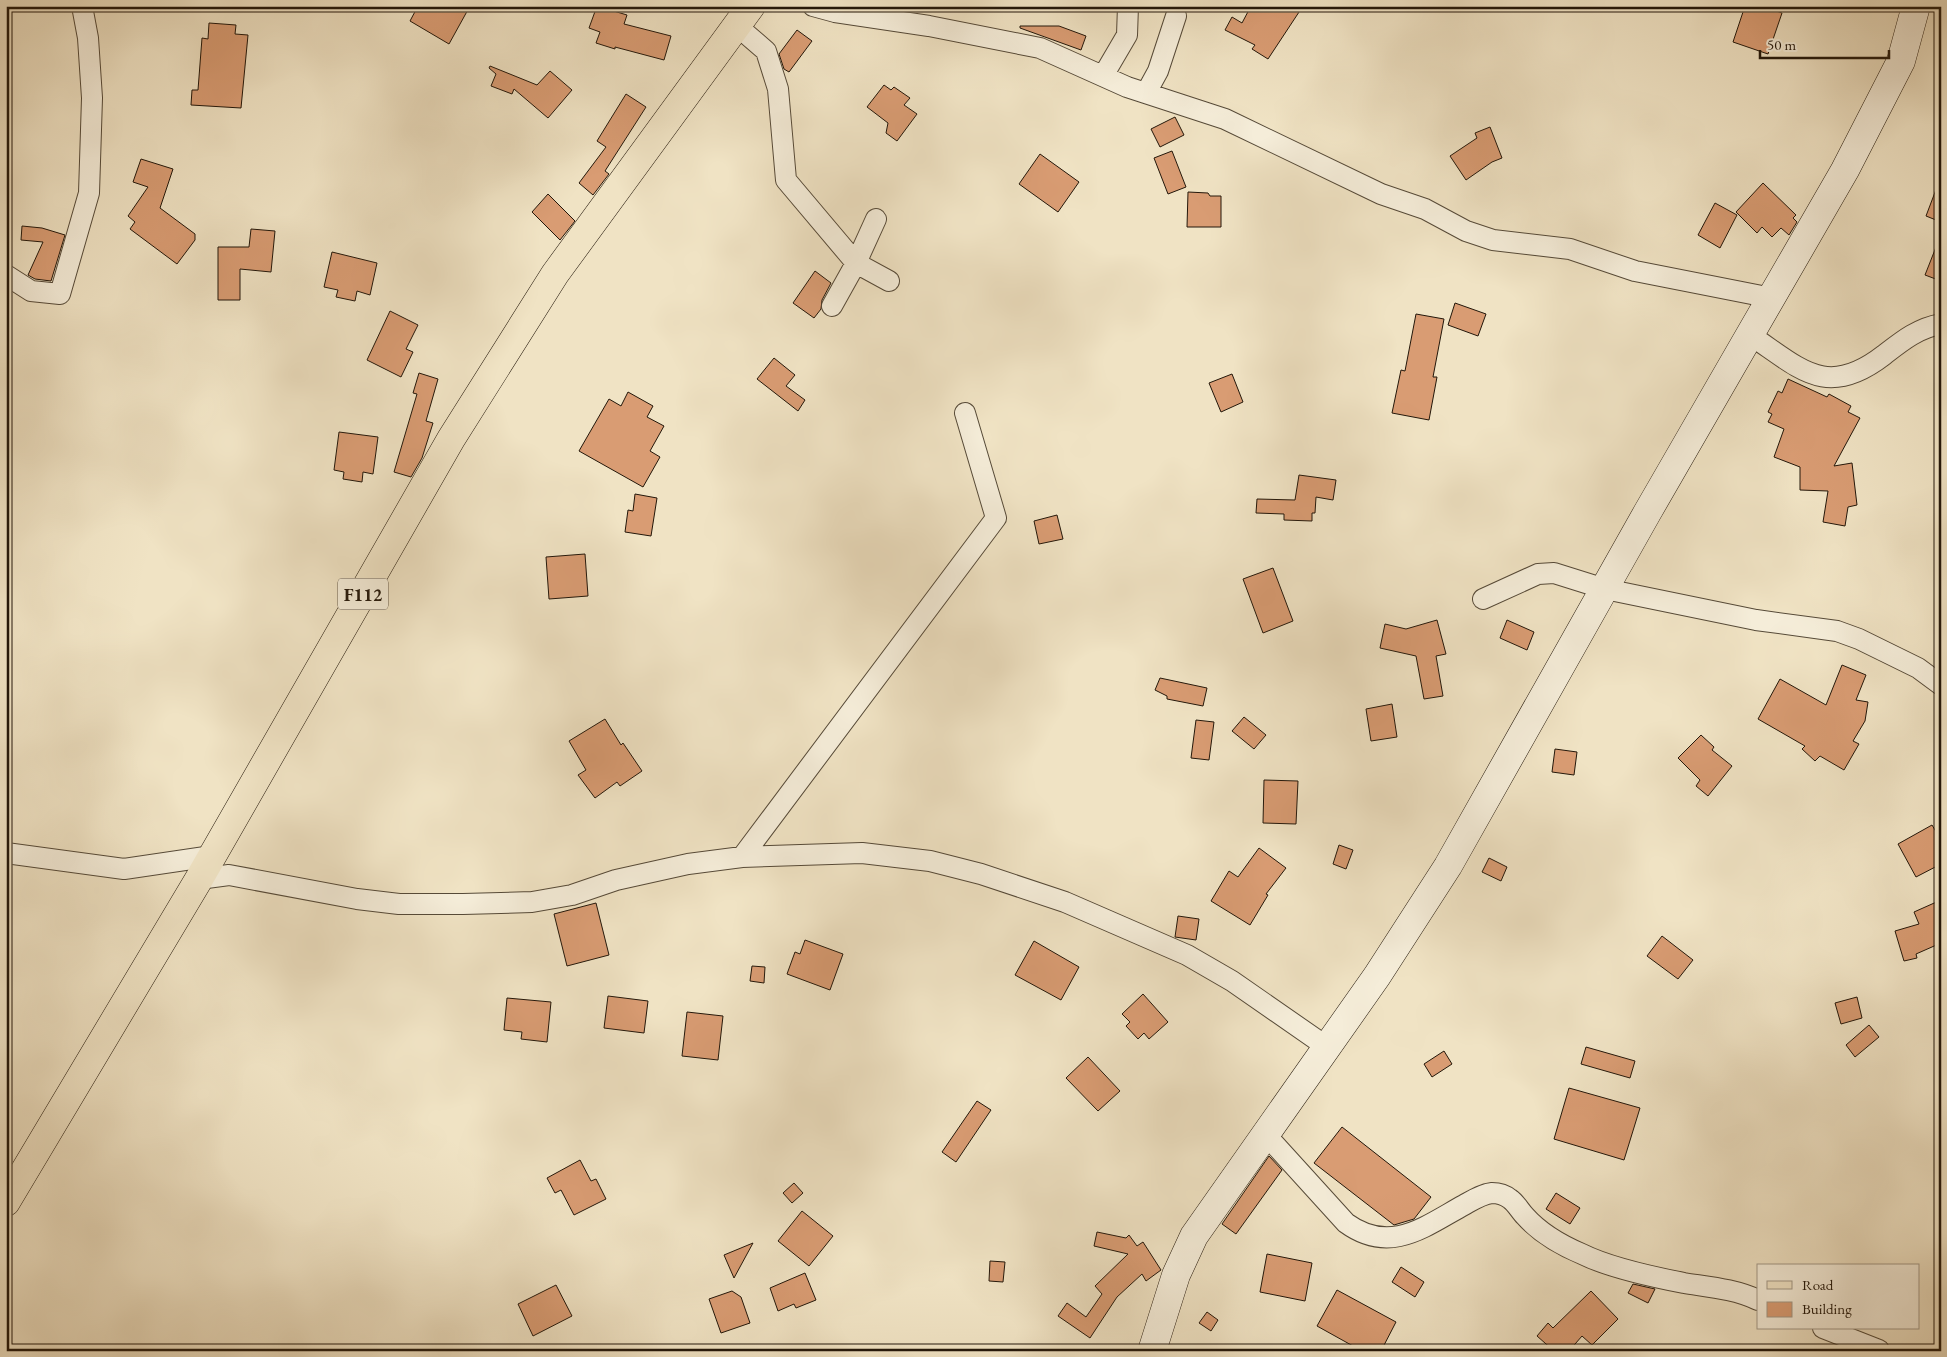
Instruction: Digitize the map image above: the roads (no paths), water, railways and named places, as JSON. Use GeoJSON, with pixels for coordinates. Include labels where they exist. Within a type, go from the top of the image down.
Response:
{"type":"FeatureCollection","features":[{"type":"Feature","properties":{"kind":"main road","name":"F112"},"geometry":{"type":"LineString","coordinates":[[6,1202],[205,867],[451,440],[550,282],[744,16]]}},
{"type":"Feature","properties":{"kind":"street"},"geometry":{"type":"LineString","coordinates":[[6,275],[31,292],[60,294],[78,236],[89,194],[92,98],[88,38],[82,6]]}},
{"type":"Feature","properties":{"kind":"street"},"geometry":{"type":"LineString","coordinates":[[812,6],[835,12],[982,35],[1040,48],[1102,76],[1146,93],[1225,119],[1381,194],[1425,209],[1466,231],[1493,240],[1570,249],[1635,270],[1772,298]]}},
{"type":"Feature","properties":{"kind":"street"},"geometry":{"type":"LineString","coordinates":[[1102,76],[1127,36],[1128,6]]}},
{"type":"Feature","properties":{"kind":"street"},"geometry":{"type":"LineString","coordinates":[[1152,1351],[1176,1276],[1194,1236],[1267,1136],[1327,1046],[1377,976],[1448,866],[1880,107],[1901,61],[1916,6]]}},
{"type":"Feature","properties":{"kind":"street"},"geometry":{"type":"LineString","coordinates":[[744,16],[766,51],[778,89],[786,180],[856,263],[889,281]]}},
{"type":"Feature","properties":{"kind":"street"},"geometry":{"type":"LineString","coordinates":[[1146,93],[1158,71],[1176,16]]}},
{"type":"Feature","properties":{"kind":"street"},"geometry":{"type":"LineString","coordinates":[[832,306],[856,263],[876,219]]}},
{"type":"Feature","properties":{"kind":"street"},"geometry":{"type":"LineString","coordinates":[[1750,335],[1805,371],[1825,378],[1843,376],[1857,370],[1881,358],[1908,336],[1928,326],[1941,324]]}},
{"type":"Feature","properties":{"kind":"street"},"geometry":{"type":"LineString","coordinates":[[742,857],[996,518],[965,413]]}},
{"type":"Feature","properties":{"kind":"street"},"geometry":{"type":"LineString","coordinates":[[1482,599],[1538,574],[1554,573],[1605,589],[1756,620],[1837,631],[1859,639],[1918,668],[1941,685]]}},
{"type":"Feature","properties":{"kind":"street"},"geometry":{"type":"LineString","coordinates":[[6,853],[124,869],[205,867],[229,876],[357,899],[399,904],[532,902],[572,895],[616,880],[688,864],[742,857],[862,853],[930,862],[981,874],[1066,902],[1187,955],[1240,986],[1327,1046]]}},
{"type":"Feature","properties":{"kind":"street"},"geometry":{"type":"LineString","coordinates":[[1267,1136],[1346,1223],[1360,1233],[1376,1237],[1411,1234],[1481,1196],[1500,1194],[1510,1199],[1525,1217],[1549,1236],[1583,1255],[1683,1283],[1725,1289],[1757,1300]]}},
{"type":"Feature","properties":{"kind":"street"},"geometry":{"type":"LineString","coordinates":[[1828,1330],[1879,1350]]}}]}
